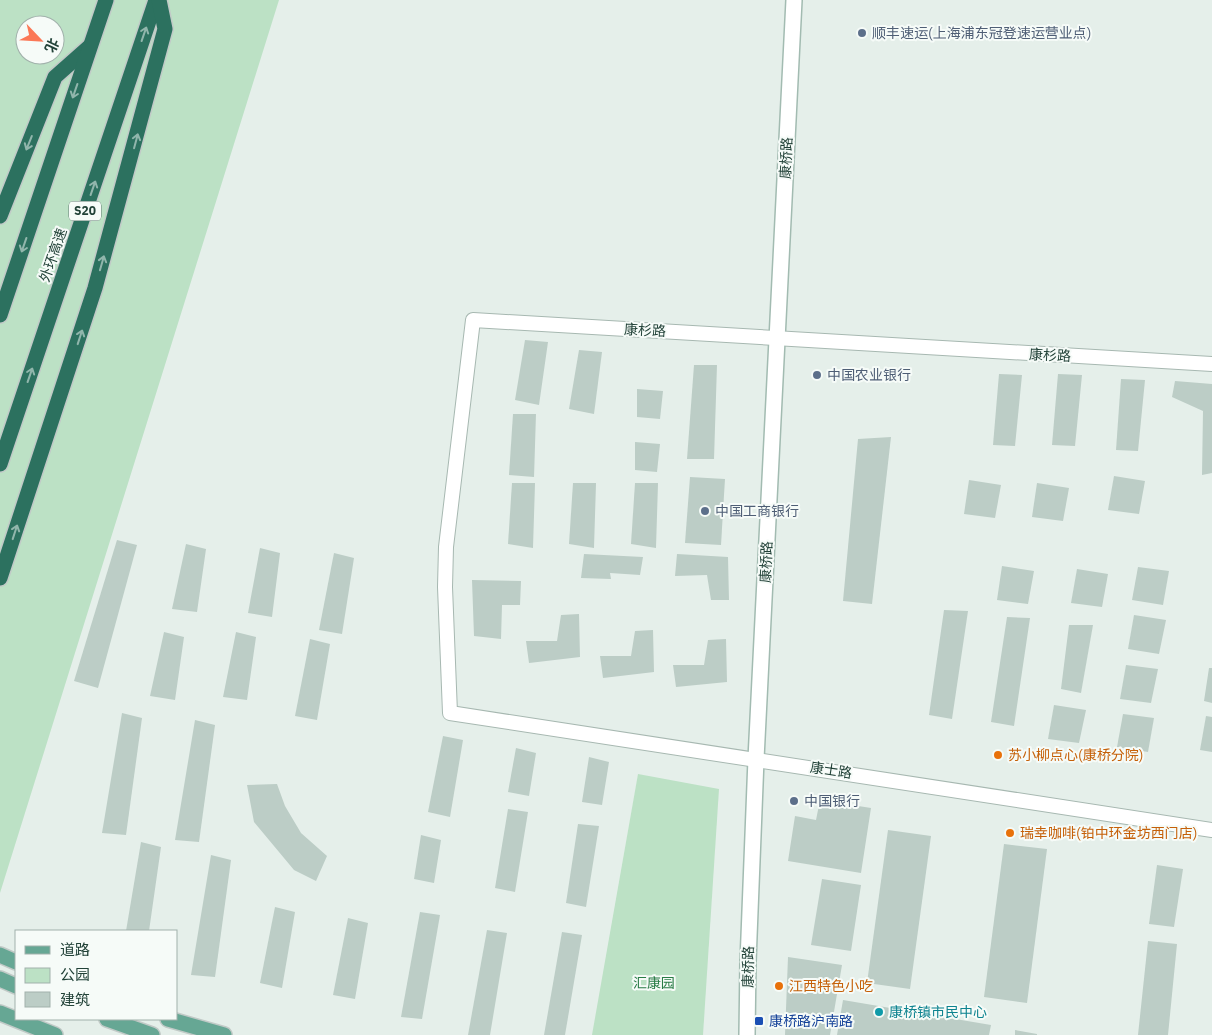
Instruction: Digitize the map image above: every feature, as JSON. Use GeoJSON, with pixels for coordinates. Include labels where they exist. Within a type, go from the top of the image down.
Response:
{"type":"FeatureCollection","features":[{"type":"Feature","properties":{"kind":"highway"},"geometry":{"type":"LineString","coordinates":[[0,315],[106,0]]}},
{"type":"Feature","properties":{"kind":"highway"},"geometry":{"type":"LineString","coordinates":[[0,578],[82,332],[110,238],[165,29],[157,0]]}},
{"type":"Feature","properties":{"kind":"highway","name":"外环高速"},"geometry":{"type":"LineString","coordinates":[[0,464],[157,0]]}},
{"type":"Feature","properties":{"kind":"highway"},"geometry":{"type":"LineString","coordinates":[[0,216],[55,77],[91,45]]}},
{"type":"Feature","properties":{"kind":"main road","name":"康桥路"},"geometry":{"type":"LineString","coordinates":[[747,1035],[756,759],[794,0]]}},
{"type":"Feature","properties":{"kind":"main road"},"geometry":{"type":"LineString","coordinates":[[0,955],[15,962]]}},
{"type":"Feature","properties":{"kind":"main road"},"geometry":{"type":"LineString","coordinates":[[0,979],[15,986]]}},
{"type":"Feature","properties":{"kind":"main road"},"geometry":{"type":"LineString","coordinates":[[0,1014],[15,1020]]}},
{"type":"Feature","properties":{"kind":"main road"},"geometry":{"type":"LineString","coordinates":[[16,1020],[55,1035]]}},
{"type":"Feature","properties":{"kind":"main road"},"geometry":{"type":"LineString","coordinates":[[110,1020],[152,1035]]}},
{"type":"Feature","properties":{"kind":"main road"},"geometry":{"type":"LineString","coordinates":[[172,1020],[224,1035]]}},
{"type":"Feature","properties":{"kind":"street","name":"康杉路"},"geometry":{"type":"LineString","coordinates":[[450,713],[445,586],[446,548],[473,320],[1212,364]]}},
{"type":"Feature","properties":{"kind":"street","name":"康士路"},"geometry":{"type":"LineString","coordinates":[[450,713],[1212,830]]}},
{"type":"Feature","properties":{"kind":"green space"},"geometry":{"type":"Polygon","coordinates":[[[0,0],[279,0],[0,893],[0,0]]]}},
{"type":"Feature","properties":{"kind":"green space","name":"汇康园"},"geometry":{"type":"Polygon","coordinates":[[[638,774],[719,789],[703,1035],[592,1035],[638,774]]]}},
{"type":"Feature","properties":{"kind":"building"},"geometry":{"type":"Polygon","coordinates":[[[525,340],[548,342],[539,405],[515,400],[525,340]]]}},
{"type":"Feature","properties":{"kind":"building"},"geometry":{"type":"Polygon","coordinates":[[[579,350],[602,352],[594,414],[569,409],[579,350]]]}},
{"type":"Feature","properties":{"kind":"building"},"geometry":{"type":"Polygon","coordinates":[[[694,365],[717,365],[714,459],[687,459],[694,365]]]}},
{"type":"Feature","properties":{"kind":"building"},"geometry":{"type":"Polygon","coordinates":[[[999,374],[1022,375],[1015,446],[993,445],[999,374]]]}},
{"type":"Feature","properties":{"kind":"building"},"geometry":{"type":"Polygon","coordinates":[[[1058,374],[1082,375],[1075,446],[1052,445],[1058,374]]]}},
{"type":"Feature","properties":{"kind":"building"},"geometry":{"type":"Polygon","coordinates":[[[1121,379],[1145,380],[1138,451],[1116,450],[1121,379]]]}},
{"type":"Feature","properties":{"kind":"building"},"geometry":{"type":"Polygon","coordinates":[[[1175,381],[1212,384],[1212,473],[1202,475],[1203,411],[1172,397],[1175,381]]]}},
{"type":"Feature","properties":{"kind":"building"},"geometry":{"type":"Polygon","coordinates":[[[637,389],[663,391],[660,419],[637,417],[637,389]]]}},
{"type":"Feature","properties":{"kind":"building"},"geometry":{"type":"Polygon","coordinates":[[[513,414],[536,414],[534,477],[509,475],[513,414]]]}},
{"type":"Feature","properties":{"kind":"building"},"geometry":{"type":"Polygon","coordinates":[[[891,437],[872,604],[843,601],[858,439],[891,437]]]}},
{"type":"Feature","properties":{"kind":"building"},"geometry":{"type":"Polygon","coordinates":[[[635,442],[660,444],[657,472],[635,470],[635,442]]]}},
{"type":"Feature","properties":{"kind":"building"},"geometry":{"type":"Polygon","coordinates":[[[1114,476],[1145,481],[1139,514],[1108,510],[1114,476]]]}},
{"type":"Feature","properties":{"kind":"building","name":"中国工商银行"},"geometry":{"type":"Polygon","coordinates":[[[690,477],[725,479],[721,545],[685,543],[690,477]]]}},
{"type":"Feature","properties":{"kind":"building"},"geometry":{"type":"Polygon","coordinates":[[[969,480],[1001,485],[995,518],[964,514],[969,480]]]}},
{"type":"Feature","properties":{"kind":"building"},"geometry":{"type":"Polygon","coordinates":[[[512,483],[535,483],[533,548],[508,544],[512,483]]]}},
{"type":"Feature","properties":{"kind":"building"},"geometry":{"type":"Polygon","coordinates":[[[573,483],[596,483],[594,548],[569,544],[573,483]]]}},
{"type":"Feature","properties":{"kind":"building"},"geometry":{"type":"Polygon","coordinates":[[[635,483],[658,483],[656,548],[631,544],[635,483]]]}},
{"type":"Feature","properties":{"kind":"building"},"geometry":{"type":"Polygon","coordinates":[[[1037,483],[1069,488],[1063,521],[1032,517],[1037,483]]]}},
{"type":"Feature","properties":{"kind":"building"},"geometry":{"type":"Polygon","coordinates":[[[117,540],[137,545],[98,688],[74,681],[117,540]]]}},
{"type":"Feature","properties":{"kind":"building"},"geometry":{"type":"Polygon","coordinates":[[[186,544],[206,549],[197,612],[172,609],[186,544]]]}},
{"type":"Feature","properties":{"kind":"building"},"geometry":{"type":"Polygon","coordinates":[[[260,548],[280,553],[272,617],[248,613],[260,548]]]}},
{"type":"Feature","properties":{"kind":"building"},"geometry":{"type":"Polygon","coordinates":[[[334,553],[354,558],[342,634],[319,630],[334,553]]]}},
{"type":"Feature","properties":{"kind":"building"},"geometry":{"type":"Polygon","coordinates":[[[584,554],[643,557],[640,575],[610,573],[611,579],[581,578],[584,554]]]}},
{"type":"Feature","properties":{"kind":"building"},"geometry":{"type":"Polygon","coordinates":[[[677,554],[728,557],[729,600],[711,600],[707,575],[675,576],[677,554]]]}},
{"type":"Feature","properties":{"kind":"building"},"geometry":{"type":"Polygon","coordinates":[[[1002,566],[1034,571],[1028,604],[997,600],[1002,566]]]}},
{"type":"Feature","properties":{"kind":"building"},"geometry":{"type":"Polygon","coordinates":[[[1138,567],[1169,571],[1163,605],[1132,600],[1138,567]]]}},
{"type":"Feature","properties":{"kind":"building"},"geometry":{"type":"Polygon","coordinates":[[[1077,569],[1108,574],[1102,607],[1071,603],[1077,569]]]}},
{"type":"Feature","properties":{"kind":"building"},"geometry":{"type":"Polygon","coordinates":[[[472,580],[521,581],[520,605],[502,605],[501,639],[474,636],[472,580]]]}},
{"type":"Feature","properties":{"kind":"building"},"geometry":{"type":"Polygon","coordinates":[[[944,610],[968,611],[952,719],[929,715],[944,610]]]}},
{"type":"Feature","properties":{"kind":"building"},"geometry":{"type":"Polygon","coordinates":[[[579,614],[580,657],[529,663],[526,641],[557,641],[561,615],[579,614]]]}},
{"type":"Feature","properties":{"kind":"building"},"geometry":{"type":"Polygon","coordinates":[[[1134,615],[1166,620],[1159,654],[1128,649],[1134,615]]]}},
{"type":"Feature","properties":{"kind":"building"},"geometry":{"type":"Polygon","coordinates":[[[1007,617],[1030,618],[1014,726],[991,722],[1007,617]]]}},
{"type":"Feature","properties":{"kind":"building"},"geometry":{"type":"Polygon","coordinates":[[[1069,625],[1093,625],[1081,693],[1061,689],[1069,625]]]}},
{"type":"Feature","properties":{"kind":"building"},"geometry":{"type":"Polygon","coordinates":[[[653,630],[654,672],[603,678],[600,656],[631,656],[635,631],[653,630]]]}},
{"type":"Feature","properties":{"kind":"building"},"geometry":{"type":"Polygon","coordinates":[[[164,632],[184,637],[175,700],[150,696],[164,632]]]}},
{"type":"Feature","properties":{"kind":"building"},"geometry":{"type":"Polygon","coordinates":[[[236,632],[256,637],[247,700],[223,697],[236,632]]]}},
{"type":"Feature","properties":{"kind":"building"},"geometry":{"type":"Polygon","coordinates":[[[310,639],[330,644],[317,720],[295,716],[310,639]]]}},
{"type":"Feature","properties":{"kind":"building"},"geometry":{"type":"Polygon","coordinates":[[[726,639],[727,682],[676,687],[673,665],[704,665],[708,640],[726,639]]]}},
{"type":"Feature","properties":{"kind":"building"},"geometry":{"type":"Polygon","coordinates":[[[1126,665],[1158,669],[1151,703],[1120,699],[1126,665]]]}},
{"type":"Feature","properties":{"kind":"building"},"geometry":{"type":"Polygon","coordinates":[[[1209,668],[1212,668],[1212,703],[1204,701],[1209,668]]]}},
{"type":"Feature","properties":{"kind":"building"},"geometry":{"type":"Polygon","coordinates":[[[1054,705],[1086,710],[1079,743],[1048,739],[1054,705]]]}},
{"type":"Feature","properties":{"kind":"building"},"geometry":{"type":"Polygon","coordinates":[[[122,713],[142,718],[126,835],[102,833],[122,713]]]}},
{"type":"Feature","properties":{"kind":"building"},"geometry":{"type":"Polygon","coordinates":[[[1123,714],[1154,718],[1148,752],[1117,747],[1123,714]]]}},
{"type":"Feature","properties":{"kind":"building"},"geometry":{"type":"Polygon","coordinates":[[[1206,716],[1212,717],[1212,752],[1200,750],[1206,716]]]}},
{"type":"Feature","properties":{"kind":"building"},"geometry":{"type":"Polygon","coordinates":[[[195,720],[215,725],[199,842],[175,840],[195,720]]]}},
{"type":"Feature","properties":{"kind":"building"},"geometry":{"type":"Polygon","coordinates":[[[443,736],[463,740],[450,817],[428,812],[443,736]]]}},
{"type":"Feature","properties":{"kind":"building"},"geometry":{"type":"Polygon","coordinates":[[[516,748],[536,753],[529,796],[508,792],[516,748]]]}},
{"type":"Feature","properties":{"kind":"building"},"geometry":{"type":"Polygon","coordinates":[[[589,757],[609,762],[602,805],[582,802],[589,757]]]}},
{"type":"Feature","properties":{"kind":"building"},"geometry":{"type":"Polygon","coordinates":[[[277,784],[285,806],[301,833],[327,856],[316,881],[294,870],[254,822],[247,785],[277,784]]]}},
{"type":"Feature","properties":{"kind":"building"},"geometry":{"type":"Polygon","coordinates":[[[820,800],[871,808],[861,873],[788,861],[795,816],[816,820],[820,800]]]}},
{"type":"Feature","properties":{"kind":"building"},"geometry":{"type":"Polygon","coordinates":[[[508,809],[528,812],[515,892],[495,888],[508,809]]]}},
{"type":"Feature","properties":{"kind":"building"},"geometry":{"type":"Polygon","coordinates":[[[578,824],[599,826],[586,907],[566,903],[578,824]]]}},
{"type":"Feature","properties":{"kind":"building"},"geometry":{"type":"Polygon","coordinates":[[[888,830],[931,836],[910,989],[867,983],[888,830]]]}},
{"type":"Feature","properties":{"kind":"building"},"geometry":{"type":"Polygon","coordinates":[[[421,835],[441,840],[434,883],[414,879],[421,835]]]}},
{"type":"Feature","properties":{"kind":"building"},"geometry":{"type":"Polygon","coordinates":[[[141,842],[161,847],[149,930],[126,930],[141,842]]]}},
{"type":"Feature","properties":{"kind":"building"},"geometry":{"type":"Polygon","coordinates":[[[1004,844],[1047,849],[1027,1003],[984,997],[1004,844]]]}},
{"type":"Feature","properties":{"kind":"building"},"geometry":{"type":"Polygon","coordinates":[[[211,855],[231,860],[215,977],[191,975],[211,855]]]}},
{"type":"Feature","properties":{"kind":"building"},"geometry":{"type":"Polygon","coordinates":[[[1157,865],[1183,869],[1174,927],[1149,924],[1157,865]]]}},
{"type":"Feature","properties":{"kind":"building"},"geometry":{"type":"Polygon","coordinates":[[[822,879],[861,885],[851,951],[811,945],[822,879]]]}},
{"type":"Feature","properties":{"kind":"building"},"geometry":{"type":"Polygon","coordinates":[[[275,907],[295,912],[282,988],[260,983],[275,907]]]}},
{"type":"Feature","properties":{"kind":"building"},"geometry":{"type":"Polygon","coordinates":[[[420,912],[440,915],[422,1019],[401,1017],[420,912]]]}},
{"type":"Feature","properties":{"kind":"building"},"geometry":{"type":"Polygon","coordinates":[[[348,918],[368,923],[355,999],[333,995],[348,918]]]}},
{"type":"Feature","properties":{"kind":"building"},"geometry":{"type":"Polygon","coordinates":[[[487,930],[507,933],[490,1035],[468,1035],[487,930]]]}},
{"type":"Feature","properties":{"kind":"building"},"geometry":{"type":"Polygon","coordinates":[[[562,932],[582,935],[565,1035],[544,1035],[562,932]]]}},
{"type":"Feature","properties":{"kind":"building"},"geometry":{"type":"Polygon","coordinates":[[[1148,941],[1177,944],[1168,1035],[1138,1035],[1148,941]]]}},
{"type":"Feature","properties":{"kind":"building"},"geometry":{"type":"Polygon","coordinates":[[[788,957],[842,965],[830,1035],[785,1035],[788,957]]]}},
{"type":"Feature","properties":{"kind":"building","name":"康桥镇市民中心"},"geometry":{"type":"Polygon","coordinates":[[[843,1000],[991,1025],[989,1035],[837,1035],[843,1000]]]}},
{"type":"Feature","properties":{"kind":"building"},"geometry":{"type":"Polygon","coordinates":[[[1015,1030],[1037,1034],[1037,1035],[1015,1035],[1015,1030]]]}},
{"type":"Feature","properties":{"kind":"place","name":"顺丰速运(上海浦东冠登速运营业点)"},"geometry":{"type":"Point","coordinates":[862,33]}},
{"type":"Feature","properties":{"kind":"place","name":"中国农业银行"},"geometry":{"type":"Point","coordinates":[817,375]}},
{"type":"Feature","properties":{"kind":"place","name":"中国工商银行"},"geometry":{"type":"Point","coordinates":[705,511]}},
{"type":"Feature","properties":{"kind":"place","name":"苏小柳点心(康桥分院)"},"geometry":{"type":"Point","coordinates":[998,755]}},
{"type":"Feature","properties":{"kind":"place","name":"中国银行"},"geometry":{"type":"Point","coordinates":[794,801]}},
{"type":"Feature","properties":{"kind":"place","name":"瑞幸咖啡(铂中环金坊西门店)"},"geometry":{"type":"Point","coordinates":[1010,833]}},
{"type":"Feature","properties":{"kind":"place","name":"江西特色小吃"},"geometry":{"type":"Point","coordinates":[779,986]}},
{"type":"Feature","properties":{"kind":"place","name":"康桥镇市民中心"},"geometry":{"type":"Point","coordinates":[879,1012]}},
{"type":"Feature","properties":{"kind":"place","name":"康桥路沪南路"},"geometry":{"type":"Point","coordinates":[759,1021]}}]}
